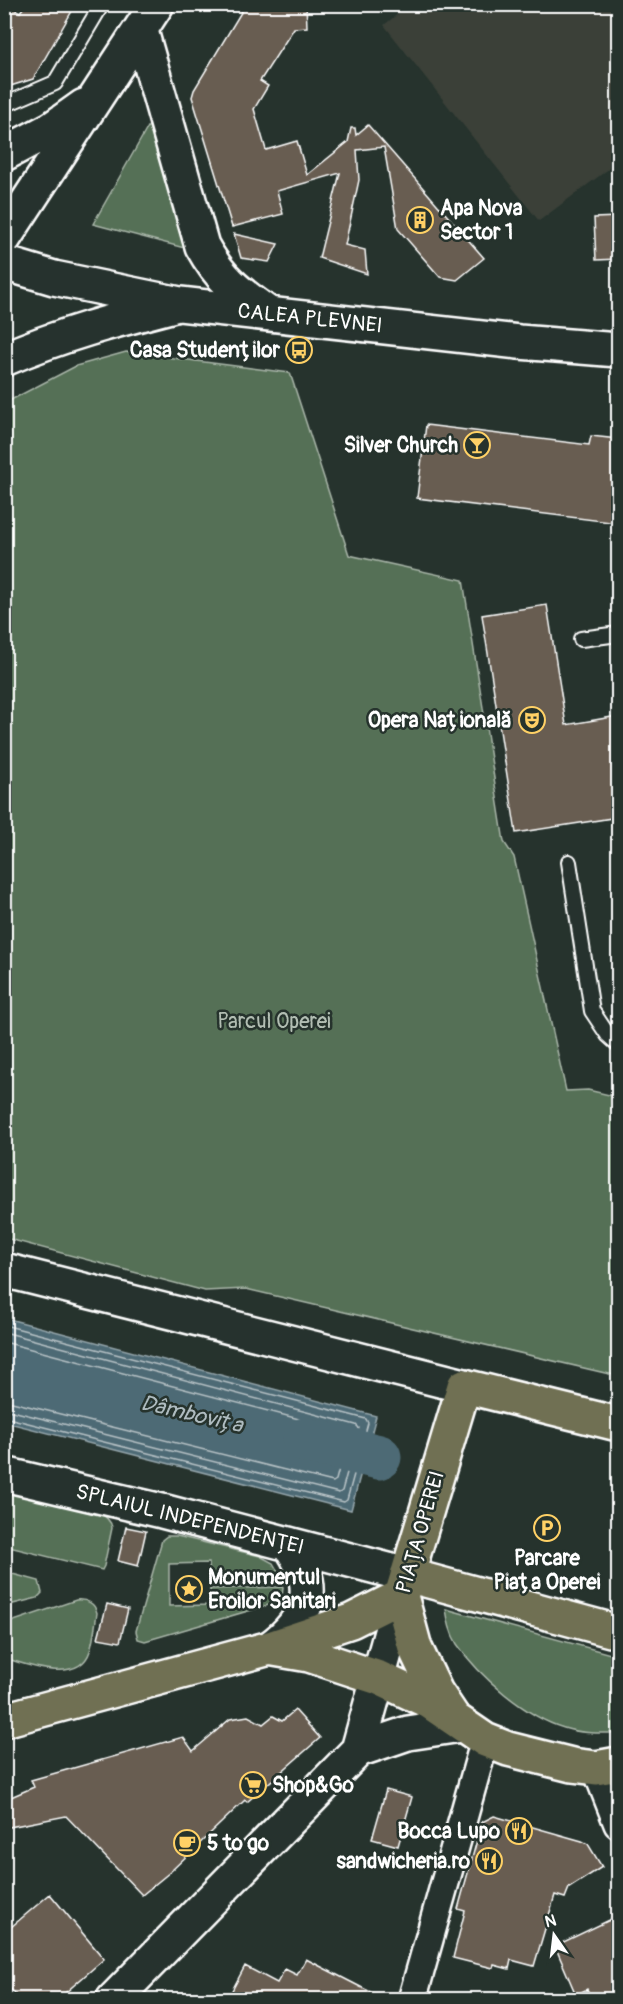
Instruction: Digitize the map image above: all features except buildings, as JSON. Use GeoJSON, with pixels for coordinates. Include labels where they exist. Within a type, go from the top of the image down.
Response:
{"type":"FeatureCollection","features":[{"type":"Feature","properties":{"kind":"main road"},"geometry":{"type":"LineString","coordinates":[[4,238],[149,18]]}},
{"type":"Feature","properties":{"kind":"main road"},"geometry":{"type":"LineString","coordinates":[[149,18],[202,246],[219,273],[238,293],[267,313]]}},
{"type":"Feature","properties":{"kind":"main road"},"geometry":{"type":"LineString","coordinates":[[4,154],[53,128],[98,96]]}},
{"type":"Feature","properties":{"kind":"main road","name":"CALEA PLEVNEI"},"geometry":{"type":"LineString","coordinates":[[4,263],[54,278],[180,304],[519,342],[618,350]]}},
{"type":"Feature","properties":{"kind":"main road"},"geometry":{"type":"LineString","coordinates":[[4,359],[83,329],[180,304]]}},
{"type":"Feature","properties":{"kind":"main road"},"geometry":{"type":"LineString","coordinates":[[4,1270],[618,1424]]}},
{"type":"Feature","properties":{"kind":"main road","name":"PIAȚA OPEREI"},"geometry":{"type":"LineString","coordinates":[[358,1750],[404,1585],[464,1386]]}},
{"type":"Feature","properties":{"kind":"main road","name":"SPLAIUL INDEPENDENȚEI"},"geometry":{"type":"LineString","coordinates":[[4,1474],[289,1544],[404,1585],[618,1632]]}},
{"type":"Feature","properties":{"kind":"main road"},"geometry":{"type":"LineString","coordinates":[[270,1648],[298,1623],[306,1601],[306,1576],[302,1563],[289,1544]]}},
{"type":"Feature","properties":{"kind":"main road"},"geometry":{"type":"LineString","coordinates":[[4,1720],[270,1648],[351,1621],[404,1585],[408,1624],[425,1672],[466,1727]]}},
{"type":"Feature","properties":{"kind":"main road"},"geometry":{"type":"LineString","coordinates":[[270,1648],[309,1654],[379,1678],[428,1701],[466,1727],[537,1757],[572,1765],[607,1766]]}},
{"type":"Feature","properties":{"kind":"main road"},"geometry":{"type":"LineString","coordinates":[[113,2000],[358,1750],[408,1733],[466,1727]]}},
{"type":"Feature","properties":{"kind":"street"},"geometry":{"type":"LineString","coordinates":[[412,2000],[466,1727]]}},
{"type":"Feature","properties":{"kind":"street"},"geometry":{"type":"LineString","coordinates":[[607,1766],[618,1824]]}},
{"type":"Feature","properties":{"kind":"lane"},"geometry":{"type":"LineString","coordinates":[[4,105],[54,83],[102,4]]}},
{"type":"Feature","properties":{"kind":"lane"},"geometry":{"type":"LineString","coordinates":[[581,639],[618,634]]}},
{"type":"Feature","properties":{"kind":"lane"},"geometry":{"type":"LineString","coordinates":[[569,862],[592,1011],[608,1035],[618,1044]]}},
{"type":"Feature","properties":{"kind":"shaded area"},"geometry":{"type":"Polygon","coordinates":[[[409,5],[618,5],[618,162],[539,221],[384,25],[409,5]]]}},
{"type":"Feature","properties":{"kind":"green space"},"geometry":{"type":"Polygon","coordinates":[[[149,125],[188,249],[93,224],[149,125]]]}},
{"type":"Feature","properties":{"kind":"green space","name":"Parcul Operei"},"geometry":{"type":"Polygon","coordinates":[[[126,352],[290,373],[349,555],[463,580],[504,842],[514,857],[566,1091],[588,1090],[618,1097],[618,1376],[246,1289],[205,1291],[5,1238],[5,403],[76,366],[126,352]]]}},
{"type":"Feature","properties":{"kind":"green space"},"geometry":{"type":"Polygon","coordinates":[[[5,1489],[97,1512],[107,1518],[112,1528],[102,1570],[5,1546],[5,1489]]]}},
{"type":"Feature","properties":{"kind":"green space"},"geometry":{"type":"Polygon","coordinates":[[[167,1536],[177,1536],[260,1556],[273,1563],[281,1577],[210,1579],[209,1563],[169,1564],[169,1606],[210,1605],[210,1589],[283,1587],[282,1598],[272,1604],[145,1641],[138,1639],[136,1631],[162,1540],[167,1536]]]}},
{"type":"Feature","properties":{"kind":"green space"},"geometry":{"type":"Polygon","coordinates":[[[5,1572],[39,1581],[42,1593],[37,1598],[5,1606],[5,1572]]]}},
{"type":"Feature","properties":{"kind":"green space"},"geometry":{"type":"Polygon","coordinates":[[[76,1600],[90,1602],[97,1613],[90,1651],[84,1661],[75,1667],[52,1670],[5,1658],[5,1624],[76,1600]]]}},
{"type":"Feature","properties":{"kind":"green space"},"geometry":{"type":"Polygon","coordinates":[[[446,1609],[618,1656],[618,1733],[571,1730],[549,1723],[519,1705],[491,1682],[466,1656],[453,1636],[446,1609]]]}},
{"type":"Feature","properties":{"kind":"water"},"geometry":{"type":"Polygon","coordinates":[[[5,1318],[376,1416],[351,1510],[5,1422],[5,1318]]]}},
{"type":"Feature","properties":{"kind":"waterway","name":"Dâmbovița"},"geometry":{"type":"LineString","coordinates":[[305,1440],[379,1457]]}},
{"type":"Feature","properties":{"kind":"place","name":"Apa Nova Sector 1"},"geometry":{"type":"Point","coordinates":[420,220]}},
{"type":"Feature","properties":{"kind":"place","name":"Casa Studenților"},"geometry":{"type":"Point","coordinates":[299,350]}},
{"type":"Feature","properties":{"kind":"place","name":"Silver Church"},"geometry":{"type":"Point","coordinates":[477,445]}},
{"type":"Feature","properties":{"kind":"place","name":"Opera Națională"},"geometry":{"type":"Point","coordinates":[532,720]}},
{"type":"Feature","properties":{"kind":"place","name":"Parcare Piața Operei"},"geometry":{"type":"Point","coordinates":[547,1528]}},
{"type":"Feature","properties":{"kind":"place","name":"Monumentul Eroilor Sanitari"},"geometry":{"type":"Point","coordinates":[189,1589]}},
{"type":"Feature","properties":{"kind":"place","name":"Shop&Go"},"geometry":{"type":"Point","coordinates":[253,1785]}},
{"type":"Feature","properties":{"kind":"place","name":"Bocca Lupo"},"geometry":{"type":"Point","coordinates":[519,1831]}},
{"type":"Feature","properties":{"kind":"place","name":"5 to go"},"geometry":{"type":"Point","coordinates":[187,1843]}},
{"type":"Feature","properties":{"kind":"place","name":"sandwicheria.ro"},"geometry":{"type":"Point","coordinates":[489,1861]}}]}
